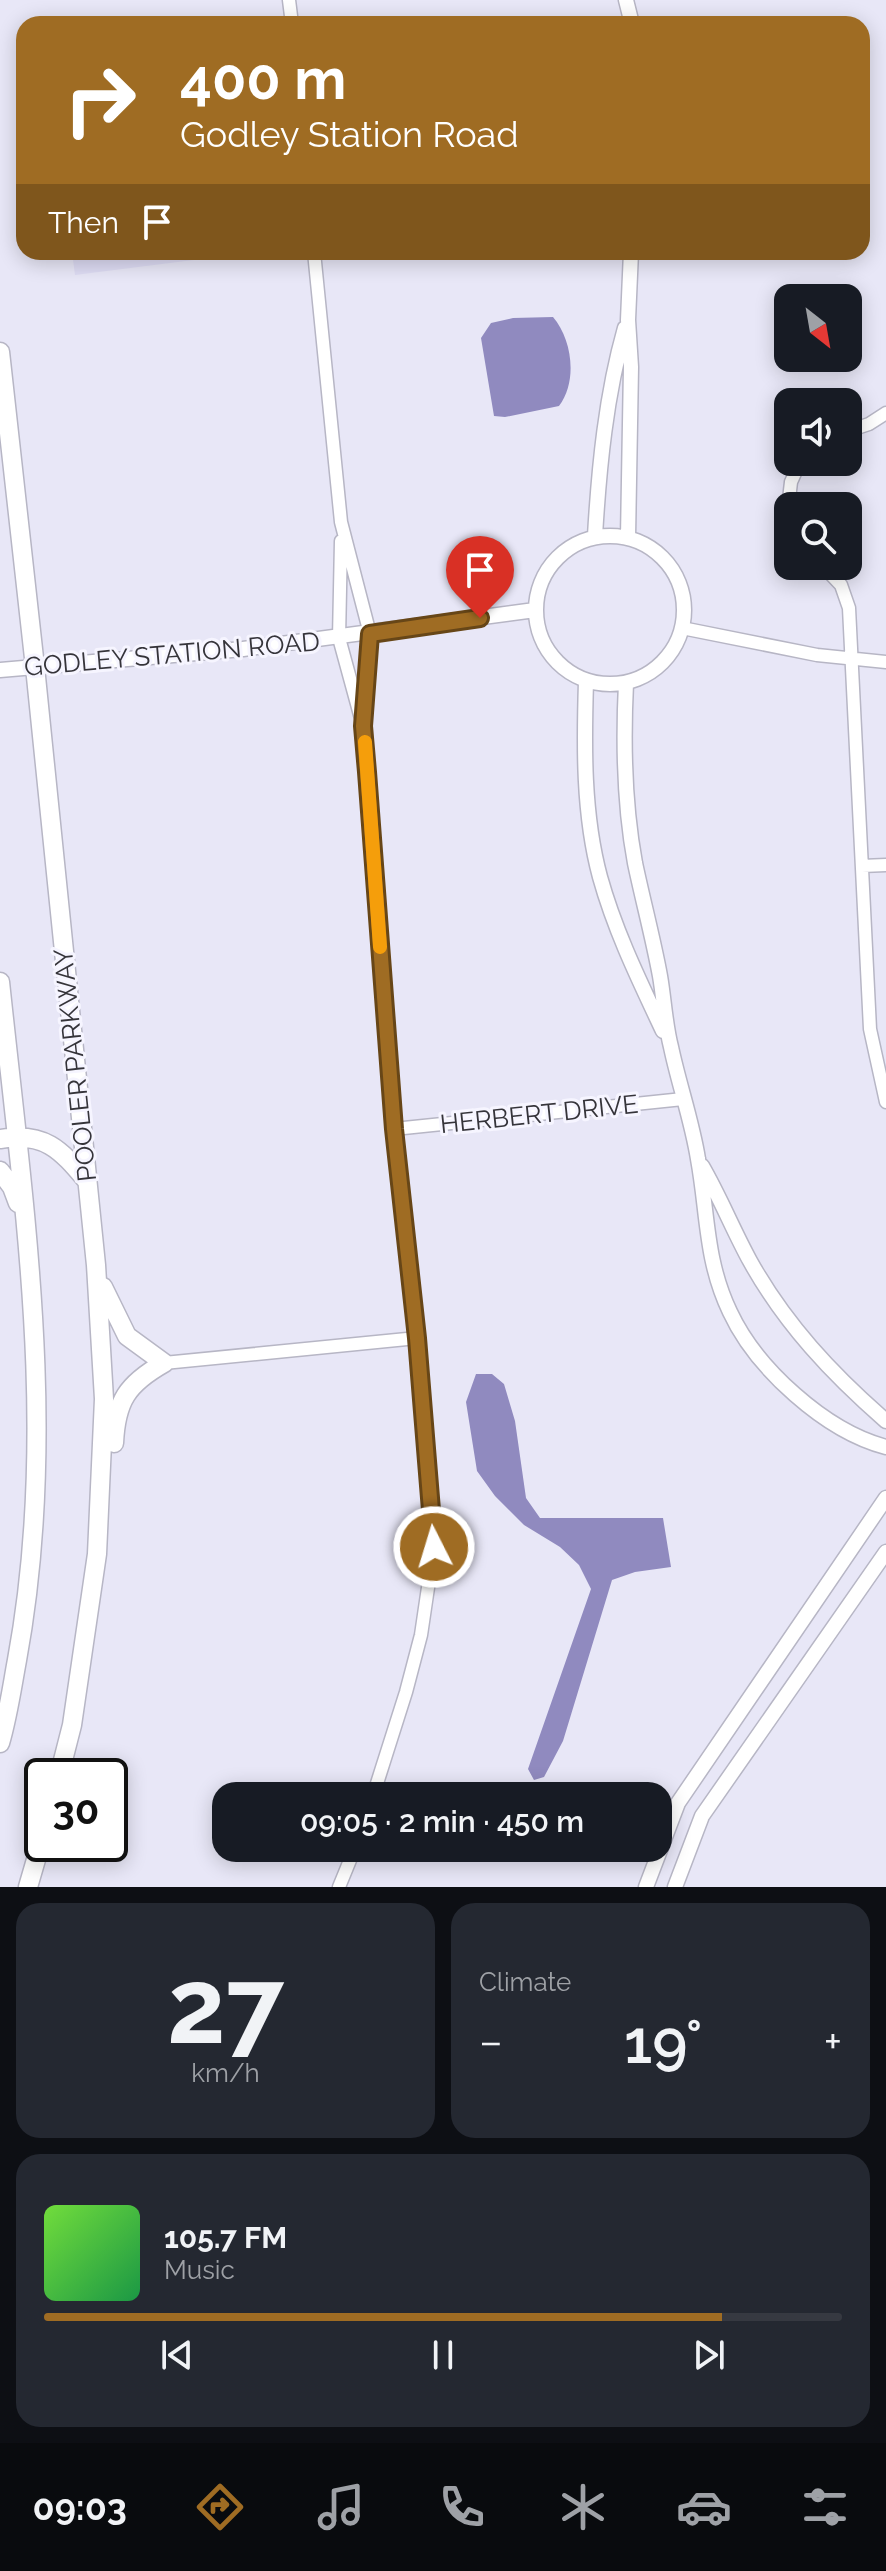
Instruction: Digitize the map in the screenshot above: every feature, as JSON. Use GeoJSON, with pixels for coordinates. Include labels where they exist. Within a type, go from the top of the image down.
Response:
{"type":"FeatureCollection","features":[{"type":"Feature","properties":{"kind":"main road","name":"POOLER PARKWAY"},"geometry":{"type":"LineString","coordinates":[[0,352],[96,1265],[104,1399],[98,1536],[82,1668],[64,1758]]}},
{"type":"Feature","properties":{"kind":"main road"},"geometry":{"type":"LineString","coordinates":[[0,982],[9,1068],[8,1138],[25,1221],[38,1378],[38,1465],[33,1554],[0,1743]]}},
{"type":"Feature","properties":{"kind":"main road"},"geometry":{"type":"LineString","coordinates":[[0,1105],[9,1068]]}},
{"type":"Feature","properties":{"kind":"main road"},"geometry":{"type":"LineString","coordinates":[[8,1138],[48,1141],[87,1181]]}},
{"type":"Feature","properties":{"kind":"main road"},"geometry":{"type":"LineString","coordinates":[[0,1171],[12,1187],[25,1221]]}},
{"type":"Feature","properties":{"kind":"main road"},"geometry":{"type":"LineString","coordinates":[[96,1265],[110,1307],[127,1336],[164,1363],[137,1381],[123,1397],[115,1421],[112,1497],[98,1536]]}},
{"type":"Feature","properties":{"kind":"main road"},"geometry":{"type":"LineString","coordinates":[[28,1887],[35,1862]]}},
{"type":"Feature","properties":{"kind":"street"},"geometry":{"type":"LineString","coordinates":[[315,260],[341,522],[339,638],[363,726]]}},
{"type":"Feature","properties":{"kind":"street"},"geometry":{"type":"LineString","coordinates":[[628,537],[631,260]]}},
{"type":"Feature","properties":{"kind":"street"},"geometry":{"type":"LineString","coordinates":[[595,536],[614,367],[628,320]]}},
{"type":"Feature","properties":{"kind":"street"},"geometry":{"type":"LineString","coordinates":[[862,426],[886,413]]}},
{"type":"Feature","properties":{"kind":"street"},"geometry":{"type":"LineString","coordinates":[[341,522],[370,634],[363,726],[394,1129],[417,1338],[434,1547],[421,1635],[377,1782]]}},
{"type":"Feature","properties":{"kind":"street"},"geometry":{"type":"LineString","coordinates":[[595,536],[628,537],[662,556],[674,571],[683,599],[682,628],[675,647],[662,663],[645,676],[626,683],[606,685],[586,681],[565,670],[549,653],[538,633],[535,610],[539,584],[552,562],[571,546],[595,536]]}},
{"type":"Feature","properties":{"kind":"street"},"geometry":{"type":"LineString","coordinates":[[837,580],[846,595],[851,660],[870,1029],[886,1102]]}},
{"type":"Feature","properties":{"kind":"street","name":"GODLEY STATION ROAD"},"geometry":{"type":"LineString","coordinates":[[0,670],[243,649],[535,610]]}},
{"type":"Feature","properties":{"kind":"street"},"geometry":{"type":"LineString","coordinates":[[682,628],[851,660],[886,662]]}},
{"type":"Feature","properties":{"kind":"street"},"geometry":{"type":"LineString","coordinates":[[586,681],[587,801],[600,875],[620,937],[670,1045]]}},
{"type":"Feature","properties":{"kind":"street"},"geometry":{"type":"LineString","coordinates":[[626,683],[625,789],[635,861],[670,1045],[698,1159],[714,1270],[730,1314],[771,1371],[802,1401],[834,1423],[886,1447]]}},
{"type":"Feature","properties":{"kind":"street"},"geometry":{"type":"LineString","coordinates":[[862,866],[886,865]]}},
{"type":"Feature","properties":{"kind":"street","name":"HERBERT DRIVE"},"geometry":{"type":"LineString","coordinates":[[394,1129],[683,1099]]}},
{"type":"Feature","properties":{"kind":"street"},"geometry":{"type":"LineString","coordinates":[[698,1159],[751,1263],[780,1309],[819,1359],[886,1421]]}},
{"type":"Feature","properties":{"kind":"street"},"geometry":{"type":"LineString","coordinates":[[164,1363],[417,1338]]}},
{"type":"Feature","properties":{"kind":"street"},"geometry":{"type":"LineString","coordinates":[[646,1887],[678,1803],[886,1498]]}},
{"type":"Feature","properties":{"kind":"street"},"geometry":{"type":"LineString","coordinates":[[675,1887],[702,1816],[886,1552]]}},
{"type":"Feature","properties":{"kind":"street"},"geometry":{"type":"LineString","coordinates":[[339,1887],[349,1862]]}},
{"type":"Feature","properties":{"kind":"shaded area"},"geometry":{"type":"Polygon","coordinates":[[[73,260],[194,260],[75,275],[73,260]]]}},
{"type":"Feature","properties":{"kind":"shaded area"},"geometry":{"type":"Polygon","coordinates":[[[553,317],[565,337],[570,360],[569,385],[565,396],[559,406],[505,417],[494,416],[481,338],[491,323],[513,318],[553,317]]]}},
{"type":"Feature","properties":{"kind":"shaded area"},"geometry":{"type":"Polygon","coordinates":[[[476,1374],[492,1374],[504,1384],[515,1421],[526,1498],[540,1518],[663,1518],[671,1567],[635,1572],[612,1580],[563,1741],[544,1777],[534,1780],[528,1769],[591,1589],[579,1565],[560,1547],[524,1525],[495,1496],[477,1471],[466,1402],[476,1374]]]}},
{"type":"Feature","properties":{"kind":"slow traffic"},"geometry":{"type":"LineString","coordinates":[[365,742],[380,947]]}},
{"type":"Feature","properties":{"kind":"route"},"geometry":{"type":"LineString","coordinates":[[434,1547],[417,1338],[394,1129],[363,726],[370,634],[480,618]]}}]}
